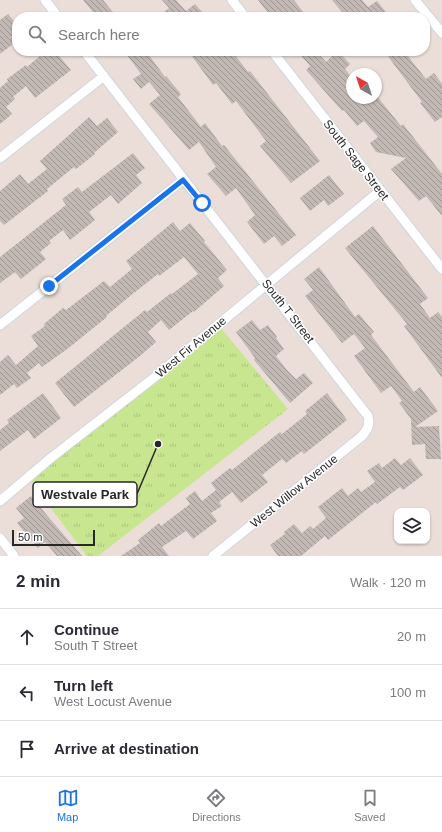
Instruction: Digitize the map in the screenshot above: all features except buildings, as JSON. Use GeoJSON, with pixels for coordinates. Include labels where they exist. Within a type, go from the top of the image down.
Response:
{"type":"FeatureCollection","features":[{"type":"Feature","properties":{"kind":"street"},"geometry":{"type":"LineString","coordinates":[[45,0],[54,12]]}},
{"type":"Feature","properties":{"kind":"street"},"geometry":{"type":"LineString","coordinates":[[232,0],[242,12]]}},
{"type":"Feature","properties":{"kind":"street"},"geometry":{"type":"LineString","coordinates":[[416,0],[425,12]]}},
{"type":"Feature","properties":{"kind":"street"},"geometry":{"type":"LineString","coordinates":[[430,18],[442,33]]}},
{"type":"Feature","properties":{"kind":"street","name":"South T Street"},"geometry":{"type":"LineString","coordinates":[[88,56],[183,180],[267,284],[368,416],[370,422]]}},
{"type":"Feature","properties":{"kind":"street","name":"South Sage Street"},"geometry":{"type":"LineString","coordinates":[[276,56],[442,269]]}},
{"type":"Feature","properties":{"kind":"street"},"geometry":{"type":"LineString","coordinates":[[0,158],[104,76]]}},
{"type":"Feature","properties":{"kind":"street"},"geometry":{"type":"LineString","coordinates":[[0,325],[183,180]]}},
{"type":"Feature","properties":{"kind":"street","name":"West Fir Avenue"},"geometry":{"type":"LineString","coordinates":[[0,501],[380,191]]}},
{"type":"Feature","properties":{"kind":"street","name":"West Willow Avenue"},"geometry":{"type":"LineString","coordinates":[[213,556],[362,436],[367,430],[370,422]]}},
{"type":"Feature","properties":{"kind":"street"},"geometry":{"type":"LineString","coordinates":[[0,538],[14,556]]}},
{"type":"Feature","properties":{"kind":"green space"},"geometry":{"type":"Polygon","coordinates":[[[220,327],[288,409],[98,556],[87,556],[29,479],[220,327]]]}},
{"type":"Feature","properties":{"kind":"place","name":"Westvale Park"},"geometry":{"type":"Point","coordinates":[158,444]}},
{"type":"Feature","properties":{"kind":"route"},"geometry":{"type":"LineString","coordinates":[[49,286],[183,180],[202,203]]}}]}
